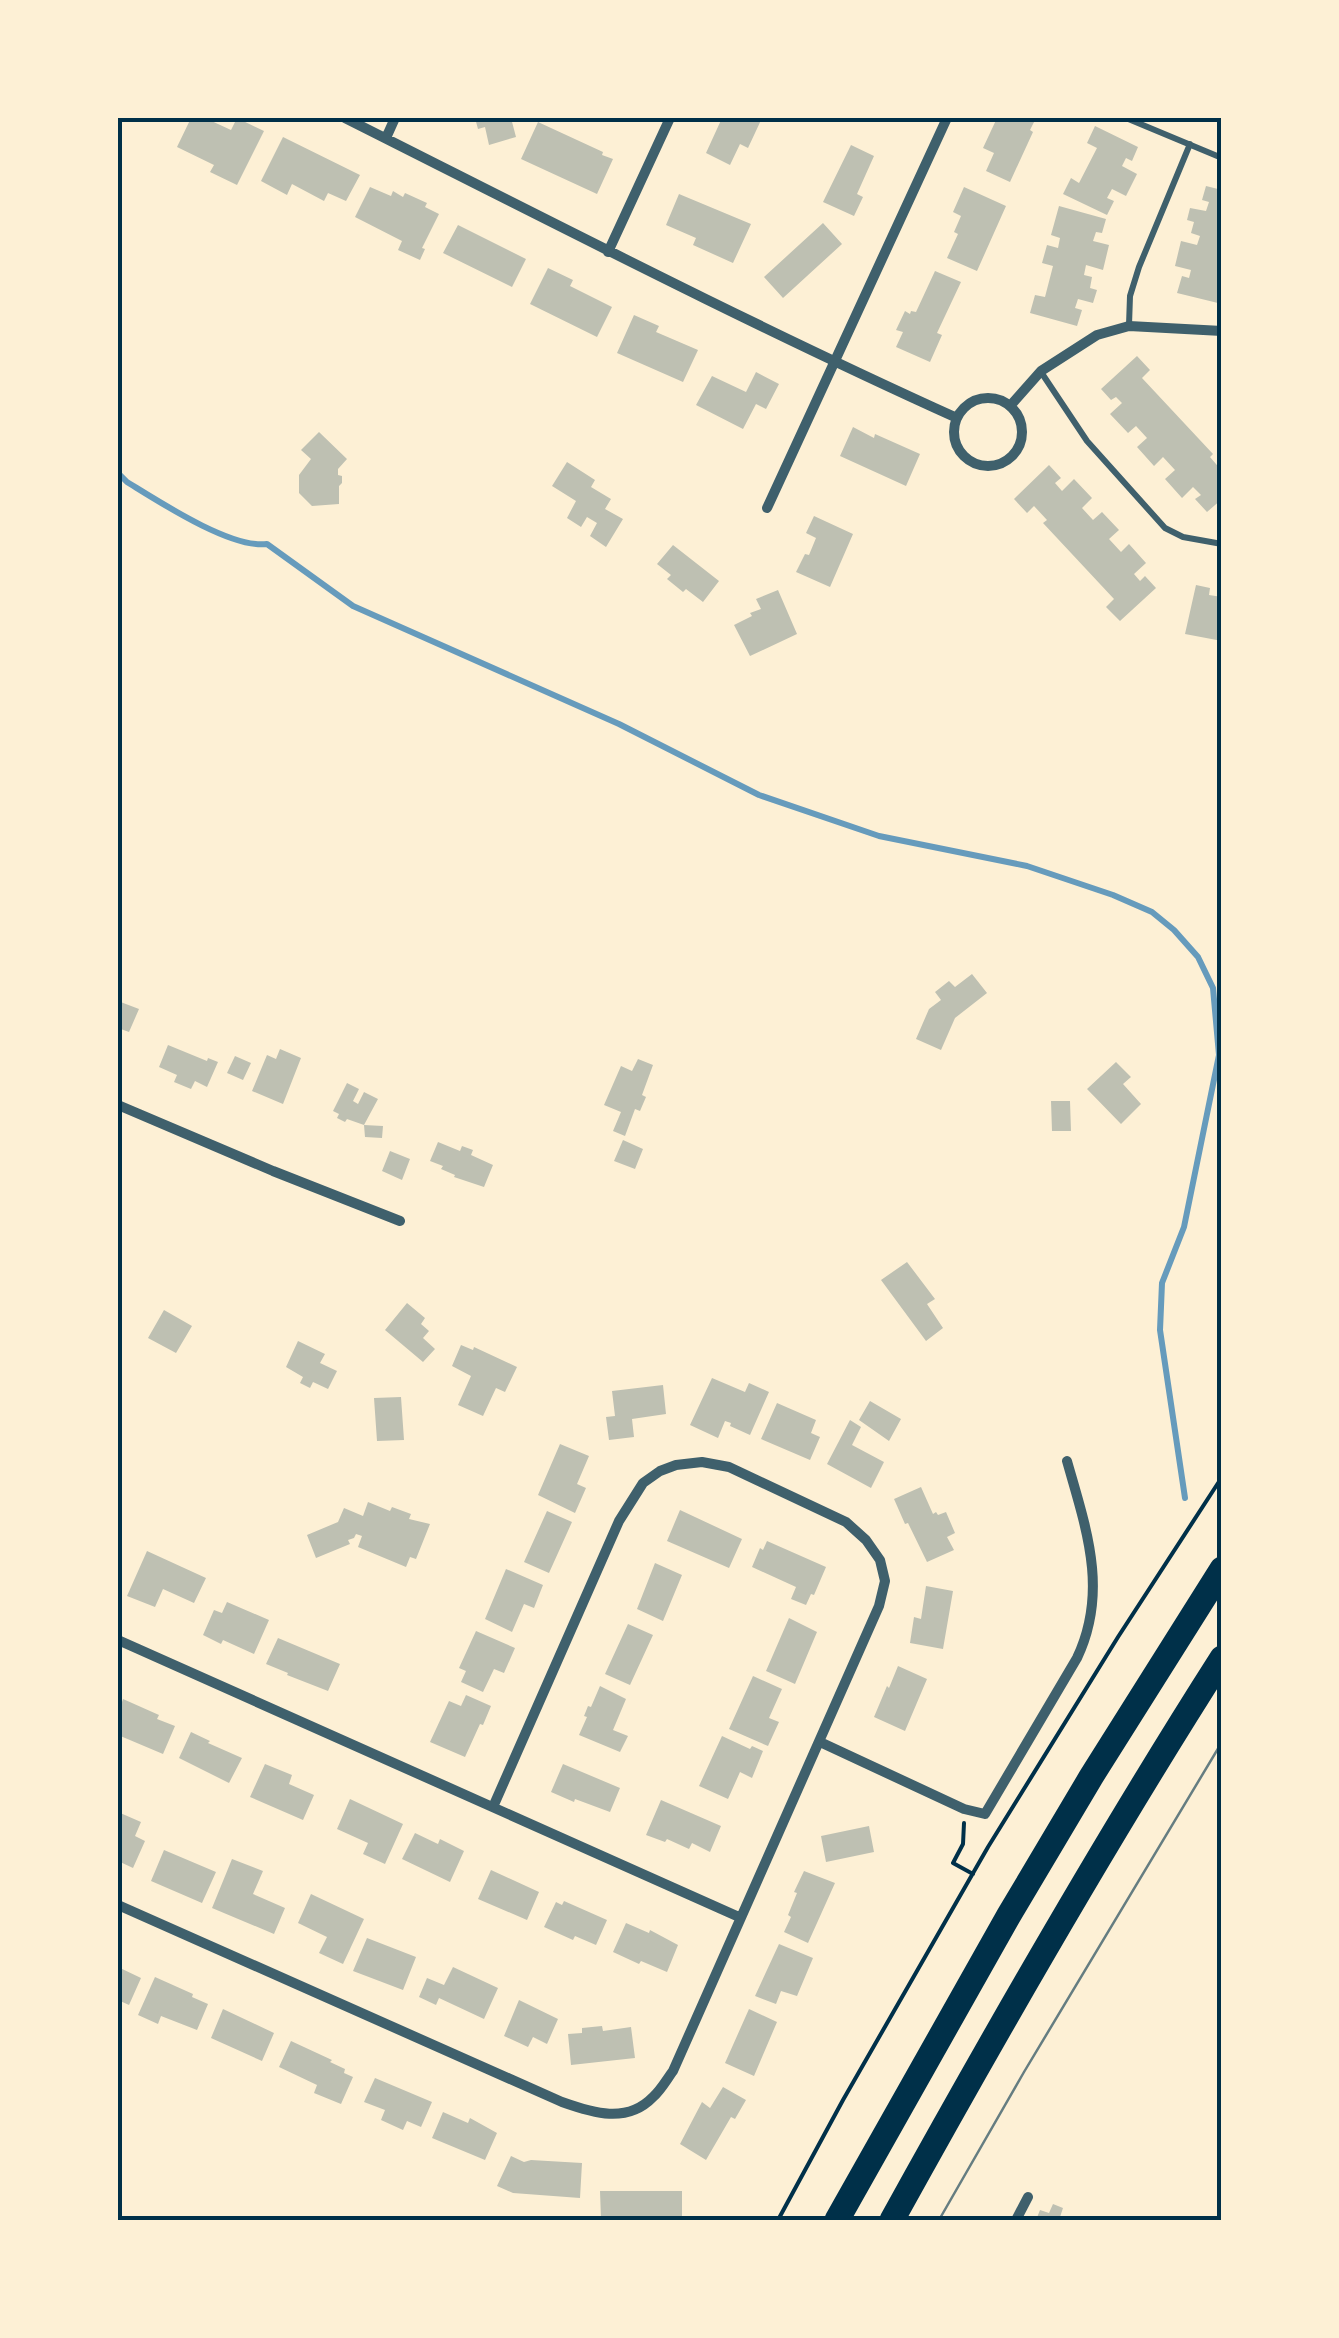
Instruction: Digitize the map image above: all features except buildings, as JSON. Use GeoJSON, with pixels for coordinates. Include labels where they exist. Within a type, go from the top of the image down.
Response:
{"type":"FeatureCollection","features":[{"type":"Feature","properties":{"kind":"highway"},"geometry":{"type":"LineString","coordinates":[[837,2220],[1091,1777],[1222,1569]]}},
{"type":"Feature","properties":{"kind":"highway"},"geometry":{"type":"LineString","coordinates":[[892,2220],[1062,1920],[1222,1658]]}},
{"type":"Feature","properties":{"kind":"street"},"geometry":{"type":"LineString","coordinates":[[344,118],[608,252],[957,418]]}},
{"type":"Feature","properties":{"kind":"street"},"geometry":{"type":"LineString","coordinates":[[386,138],[395,118]]}},
{"type":"Feature","properties":{"kind":"street"},"geometry":{"type":"LineString","coordinates":[[608,252],[670,118]]}},
{"type":"Feature","properties":{"kind":"street"},"geometry":{"type":"LineString","coordinates":[[767,508],[947,118]]}},
{"type":"Feature","properties":{"kind":"street"},"geometry":{"type":"LineString","coordinates":[[1010,406],[1041,371],[1097,335],[1130,326],[1222,331]]}},
{"type":"Feature","properties":{"kind":"street"},"geometry":{"type":"LineString","coordinates":[[990,398],[1010,406],[1017,415],[1022,437],[1012,456],[1002,463],[980,466],[970,462],[956,444],[957,418],[968,404],[990,398]]}},
{"type":"Feature","properties":{"kind":"street"},"geometry":{"type":"LineString","coordinates":[[118,1106],[400,1221]]}},
{"type":"Feature","properties":{"kind":"street"},"geometry":{"type":"LineString","coordinates":[[820,1742],[985,1814],[1085,1641],[1094,1597],[1092,1565],[1066,1461]]}},
{"type":"Feature","properties":{"kind":"street"},"geometry":{"type":"LineString","coordinates":[[118,1905],[562,2102],[594,2114],[624,2115],[652,2100],[673,2071],[880,1606],[885,1581],[880,1560],[846,1522],[730,1468],[702,1462],[660,1471],[642,1483],[619,1521],[493,1806]]}},
{"type":"Feature","properties":{"kind":"street"},"geometry":{"type":"LineString","coordinates":[[118,1640],[739,1917]]}},
{"type":"Feature","properties":{"kind":"street"},"geometry":{"type":"LineString","coordinates":[[1016,2220],[1028,2197]]}},
{"type":"Feature","properties":{"kind":"lane"},"geometry":{"type":"LineString","coordinates":[[1126,118],[1222,158]]}},
{"type":"Feature","properties":{"kind":"lane"},"geometry":{"type":"LineString","coordinates":[[1130,326],[1130,296],[1139,267],[1190,144]]}},
{"type":"Feature","properties":{"kind":"lane"},"geometry":{"type":"LineString","coordinates":[[1041,371],[1087,441],[1166,528],[1183,537],[1222,544]]}},
{"type":"Feature","properties":{"kind":"path"},"geometry":{"type":"LineString","coordinates":[[778,2220],[973,1874],[1097,1670],[1222,1477]]}},
{"type":"Feature","properties":{"kind":"path"},"geometry":{"type":"LineString","coordinates":[[964,1808],[963,1844],[953,1863],[973,1874]]}},
{"type":"Feature","properties":{"kind":"waterway"},"geometry":{"type":"LineString","coordinates":[[118,473],[127,482],[215,532],[252,544],[267,544],[353,606],[619,724],[759,795],[879,836],[1027,866],[1113,895],[1152,912],[1174,930],[1198,957],[1213,988],[1219,1055],[1184,1227],[1162,1283],[1160,1330],[1185,1498]]}},
{"type":"Feature","properties":{"kind":"tram line"},"geometry":{"type":"LineString","coordinates":[[939,2220],[1222,1742]]}}]}
